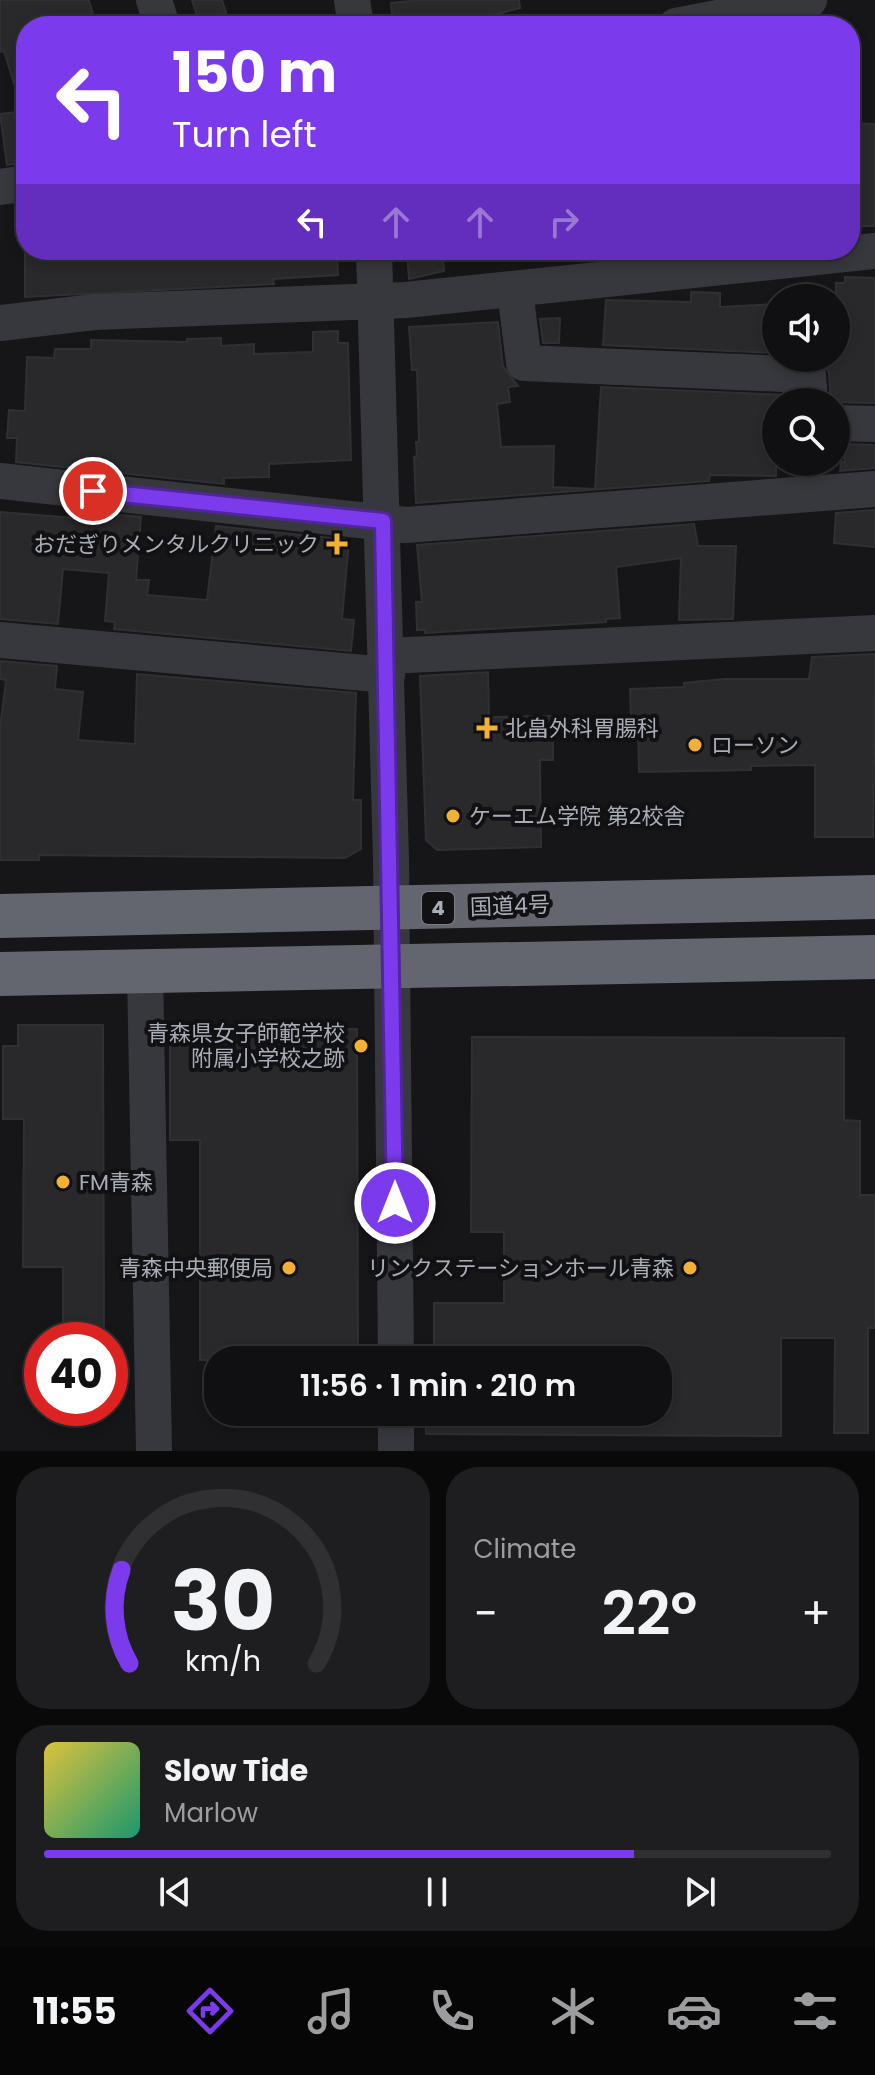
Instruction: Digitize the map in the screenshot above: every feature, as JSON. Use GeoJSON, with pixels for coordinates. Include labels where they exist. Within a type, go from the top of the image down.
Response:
{"type":"FeatureCollection","features":[{"type":"Feature","properties":{"kind":"highway","name":"国道4号"},"geometry":{"type":"LineString","coordinates":[[0,916],[391,910],[875,897]]}},
{"type":"Feature","properties":{"kind":"highway"},"geometry":{"type":"LineString","coordinates":[[0,974],[875,957]]}},
{"type":"Feature","properties":{"kind":"street"},"geometry":{"type":"LineString","coordinates":[[727,16],[809,0]]}},
{"type":"Feature","properties":{"kind":"street"},"geometry":{"type":"LineString","coordinates":[[374,260],[387,666],[396,1346]]}},
{"type":"Feature","properties":{"kind":"street"},"geometry":{"type":"LineString","coordinates":[[0,323],[94,312],[376,301],[515,290],[792,260]]}},
{"type":"Feature","properties":{"kind":"street"},"geometry":{"type":"LineString","coordinates":[[515,290],[524,363],[808,375],[809,388]]}},
{"type":"Feature","properties":{"kind":"street"},"geometry":{"type":"LineString","coordinates":[[850,423],[875,424]]}},
{"type":"Feature","properties":{"kind":"street"},"geometry":{"type":"LineString","coordinates":[[0,481],[406,525],[875,489]]}},
{"type":"Feature","properties":{"kind":"street"},"geometry":{"type":"LineString","coordinates":[[0,640],[387,666],[875,633]]}},
{"type":"Feature","properties":{"kind":"street"},"geometry":{"type":"LineString","coordinates":[[145,971],[154,1451]]}},
{"type":"Feature","properties":{"kind":"street"},"geometry":{"type":"LineString","coordinates":[[396,1426],[396,1451]]}},
{"type":"Feature","properties":{"kind":"building"},"geometry":{"type":"Polygon","coordinates":[[[0,0],[89,0],[93,16],[16,16],[16,90],[4,51],[0,52],[0,0]]]}},
{"type":"Feature","properties":{"kind":"building"},"geometry":{"type":"Polygon","coordinates":[[[192,0],[222,0],[227,16],[197,16],[192,0]]]}},
{"type":"Feature","properties":{"kind":"building"},"geometry":{"type":"Polygon","coordinates":[[[519,0],[520,8],[490,16],[392,16],[391,3],[519,0]]]}},
{"type":"Feature","properties":{"kind":"building"},"geometry":{"type":"Polygon","coordinates":[[[16,112],[16,164],[7,165],[0,114],[16,112]]]}},
{"type":"Feature","properties":{"kind":"building"},"geometry":{"type":"Polygon","coordinates":[[[860,123],[875,124],[875,226],[860,226],[860,123]]]}},
{"type":"Feature","properties":{"kind":"building"},"geometry":{"type":"Polygon","coordinates":[[[25,260],[337,260],[338,275],[273,279],[274,284],[25,297],[25,260]]]}},
{"type":"Feature","properties":{"kind":"building"},"geometry":{"type":"Polygon","coordinates":[[[408,260],[443,260],[444,271],[409,279],[408,260]]]}},
{"type":"Feature","properties":{"kind":"building"},"geometry":{"type":"Polygon","coordinates":[[[845,277],[875,278],[875,403],[850,402],[850,388],[830,388],[828,372],[850,372],[850,284],[836,284],[845,283],[845,277]]]}},
{"type":"Feature","properties":{"kind":"building"},"geometry":{"type":"Polygon","coordinates":[[[691,292],[720,293],[720,307],[762,305],[762,352],[603,345],[606,300],[691,302],[691,292]]]}},
{"type":"Feature","properties":{"kind":"building"},"geometry":{"type":"Polygon","coordinates":[[[560,318],[559,343],[543,343],[540,319],[560,318]]]}},
{"type":"Feature","properties":{"kind":"building"},"geometry":{"type":"Polygon","coordinates":[[[498,322],[503,366],[518,386],[508,387],[510,402],[497,404],[501,447],[554,446],[553,487],[595,489],[601,387],[762,394],[762,476],[710,475],[709,481],[416,503],[414,457],[417,456],[416,442],[419,442],[417,370],[412,370],[409,327],[498,322]]]}},
{"type":"Feature","properties":{"kind":"building"},"geometry":{"type":"Polygon","coordinates":[[[338,331],[338,343],[348,343],[351,460],[269,464],[269,477],[224,478],[224,484],[16,462],[17,438],[7,438],[9,410],[25,411],[27,357],[54,358],[55,349],[91,349],[91,340],[187,342],[187,339],[221,338],[221,346],[254,344],[254,354],[313,352],[313,332],[338,331]]]}},
{"type":"Feature","properties":{"kind":"building"},"geometry":{"type":"Polygon","coordinates":[[[850,444],[875,445],[875,468],[850,470],[850,444]]]}},
{"type":"Feature","properties":{"kind":"building"},"geometry":{"type":"Polygon","coordinates":[[[875,510],[875,547],[834,543],[836,513],[875,510]]]}},
{"type":"Feature","properties":{"kind":"building"},"geometry":{"type":"Polygon","coordinates":[[[0,512],[112,521],[112,514],[141,517],[136,580],[149,580],[147,595],[207,600],[216,526],[349,540],[342,619],[354,620],[351,651],[114,629],[115,622],[105,621],[109,573],[63,569],[58,624],[0,619],[0,512]]]}},
{"type":"Feature","properties":{"kind":"building"},"geometry":{"type":"Polygon","coordinates":[[[694,524],[698,546],[736,546],[733,619],[679,620],[681,558],[616,567],[620,618],[606,619],[606,622],[425,633],[425,630],[417,630],[416,602],[422,602],[417,545],[694,524]]]}},
{"type":"Feature","properties":{"kind":"building"},"geometry":{"type":"Polygon","coordinates":[[[875,654],[873,837],[815,837],[815,765],[751,766],[751,770],[639,772],[638,722],[631,722],[630,689],[684,687],[684,683],[725,679],[809,679],[812,657],[875,654]]]}},
{"type":"Feature","properties":{"kind":"building"},"geometry":{"type":"Polygon","coordinates":[[[0,661],[57,666],[55,689],[83,692],[78,740],[135,744],[137,674],[356,693],[353,800],[361,800],[361,849],[345,858],[39,855],[39,860],[0,860],[0,728],[6,680],[0,679],[0,661]]]}},
{"type":"Feature","properties":{"kind":"building"},"geometry":{"type":"Polygon","coordinates":[[[488,672],[489,717],[553,716],[553,760],[540,760],[541,847],[437,850],[426,840],[420,676],[488,672]]]}},
{"type":"Feature","properties":{"kind":"building","name":"FM青森"},"geometry":{"type":"Polygon","coordinates":[[[18,1025],[103,1025],[104,1322],[63,1322],[63,1267],[23,1267],[24,1119],[3,1119],[3,1046],[18,1046],[18,1025]]]}},
{"type":"Feature","properties":{"kind":"building"},"geometry":{"type":"Polygon","coordinates":[[[170,1026],[357,1029],[358,1346],[204,1346],[204,1360],[200,1360],[200,1140],[170,1140],[170,1026]]]}},
{"type":"Feature","properties":{"kind":"building","name":"リンクステーションホール青森"},"geometry":{"type":"Polygon","coordinates":[[[472,1037],[844,1038],[844,1120],[860,1121],[860,1195],[875,1195],[875,1328],[868,1328],[868,1433],[834,1433],[835,1338],[781,1338],[781,1436],[426,1434],[426,1426],[672,1426],[672,1346],[434,1346],[434,1303],[504,1303],[504,1232],[471,1232],[472,1037]]]}},
{"type":"Feature","properties":{"kind":"place","name":"おだぎりメンタルクリニック"},"geometry":{"type":"Point","coordinates":[337,544]}},
{"type":"Feature","properties":{"kind":"place","name":"北畠外科胃腸科"},"geometry":{"type":"Point","coordinates":[487,728]}},
{"type":"Feature","properties":{"kind":"place","name":"ローソン"},"geometry":{"type":"Point","coordinates":[695,745]}},
{"type":"Feature","properties":{"kind":"place","name":"ケーエム学院 第2校舎"},"geometry":{"type":"Point","coordinates":[453,816]}},
{"type":"Feature","properties":{"kind":"place","name":"青森県女子師範学校 附属小学校之跡"},"geometry":{"type":"Point","coordinates":[361,1046]}},
{"type":"Feature","properties":{"kind":"place","name":"FM青森"},"geometry":{"type":"Point","coordinates":[63,1182]}},
{"type":"Feature","properties":{"kind":"place","name":"青森中央郵便局"},"geometry":{"type":"Point","coordinates":[289,1268]}},
{"type":"Feature","properties":{"kind":"place","name":"リンクステーションホール青森"},"geometry":{"type":"Point","coordinates":[690,1268]}},
{"type":"Feature","properties":{"kind":"route"},"geometry":{"type":"LineString","coordinates":[[93,491],[383,521],[395,1203]]}}]}
